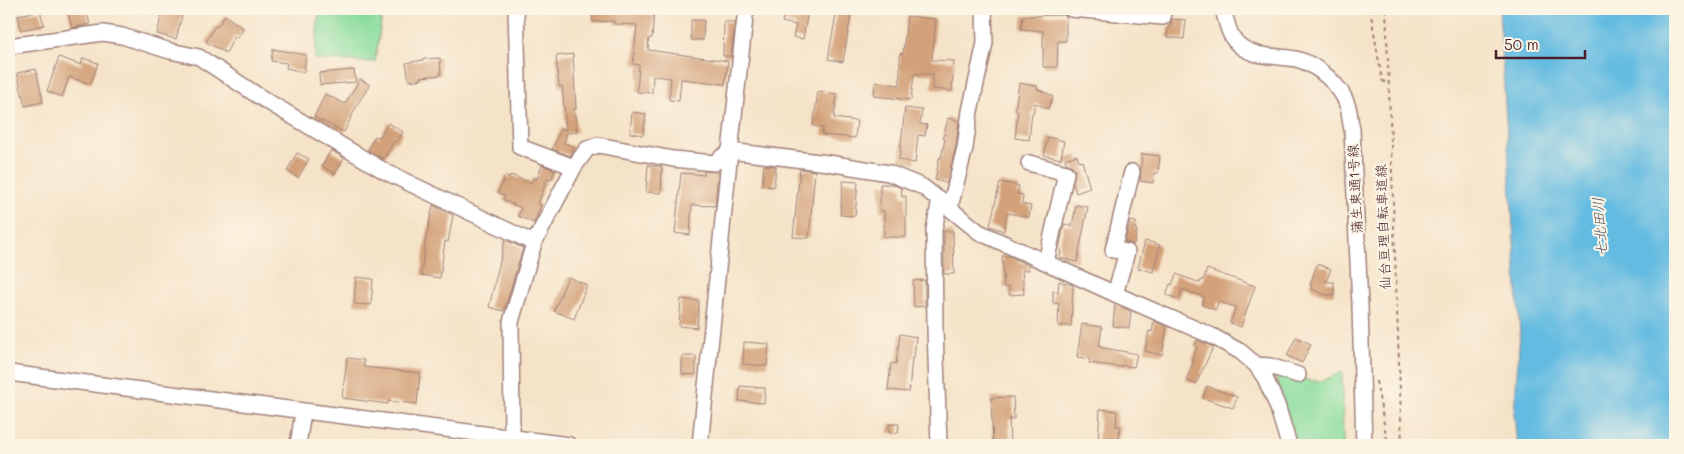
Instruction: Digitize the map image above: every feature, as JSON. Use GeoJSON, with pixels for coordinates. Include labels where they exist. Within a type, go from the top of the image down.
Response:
{"type":"FeatureCollection","features":[{"type":"Feature","properties":{"kind":"street"},"geometry":{"type":"LineString","coordinates":[[516,9],[520,147],[574,167]]}},
{"type":"Feature","properties":{"kind":"street"},"geometry":{"type":"LineString","coordinates":[[700,445],[746,9]]}},
{"type":"Feature","properties":{"kind":"street"},"geometry":{"type":"LineString","coordinates":[[939,445],[934,230],[965,148],[970,111],[985,43],[984,9]]}},
{"type":"Feature","properties":{"kind":"street"},"geometry":{"type":"LineString","coordinates":[[1071,9],[1163,17]]}},
{"type":"Feature","properties":{"kind":"street","name":"蒲生東通1号線"},"geometry":{"type":"LineString","coordinates":[[1223,9],[1226,22],[1235,41],[1253,54],[1297,59],[1319,69],[1336,85],[1348,106],[1352,130],[1364,445]]}},
{"type":"Feature","properties":{"kind":"street"},"geometry":{"type":"LineString","coordinates":[[9,43],[103,32],[170,51],[199,57],[260,97],[386,172],[534,243]]}},
{"type":"Feature","properties":{"kind":"street"},"geometry":{"type":"LineString","coordinates":[[512,438],[511,322],[534,243],[574,167],[586,149],[598,144],[674,159],[714,163],[730,151],[828,163],[889,173],[924,187],[980,232],[1212,336],[1242,352],[1256,365],[1265,378],[1277,405],[1289,445]]}},
{"type":"Feature","properties":{"kind":"street"},"geometry":{"type":"LineString","coordinates":[[1028,163],[1066,173],[1046,262]]}},
{"type":"Feature","properties":{"kind":"street"},"geometry":{"type":"LineString","coordinates":[[1115,294],[1127,252],[1114,250],[1132,172]]}},
{"type":"Feature","properties":{"kind":"street"},"geometry":{"type":"LineString","coordinates":[[1256,365],[1270,366],[1298,375]]}},
{"type":"Feature","properties":{"kind":"street"},"geometry":{"type":"LineString","coordinates":[[9,373],[570,445]]}},
{"type":"Feature","properties":{"kind":"street"},"geometry":{"type":"LineString","coordinates":[[298,445],[303,412]]}},
{"type":"Feature","properties":{"kind":"path"},"geometry":{"type":"LineString","coordinates":[[1370,9],[1382,80],[1388,85]]}},
{"type":"Feature","properties":{"kind":"path","name":"仙台亘理自転車道線"},"geometry":{"type":"LineString","coordinates":[[1386,9],[1402,445]]}},
{"type":"Feature","properties":{"kind":"path"},"geometry":{"type":"LineString","coordinates":[[1375,373],[1388,445]]}},
{"type":"Feature","properties":{"kind":"green space"},"geometry":{"type":"Polygon","coordinates":[[[319,9],[383,9],[375,62],[315,60],[319,9]]]}},
{"type":"Feature","properties":{"kind":"green space"},"geometry":{"type":"Polygon","coordinates":[[[1274,371],[1311,381],[1322,381],[1342,372],[1343,445],[1297,445],[1274,371]]]}},
{"type":"Feature","properties":{"kind":"water","name":"七北田川"},"geometry":{"type":"Polygon","coordinates":[[[1499,9],[1675,9],[1675,445],[1517,445],[1514,413],[1520,334],[1499,9]]]}},
{"type":"Feature","properties":{"kind":"building"},"geometry":{"type":"Polygon","coordinates":[[[67,9],[86,9],[90,24],[72,28],[67,9]]]}},
{"type":"Feature","properties":{"kind":"building"},"geometry":{"type":"Polygon","coordinates":[[[163,9],[183,11],[176,39],[157,34],[163,9]]]}},
{"type":"Feature","properties":{"kind":"building"},"geometry":{"type":"Polygon","coordinates":[[[592,9],[654,9],[652,38],[649,38],[648,50],[728,61],[725,84],[681,79],[679,101],[669,100],[671,78],[653,76],[652,93],[637,92],[639,65],[633,64],[637,25],[614,24],[614,21],[593,22],[592,9]]]}},
{"type":"Feature","properties":{"kind":"building"},"geometry":{"type":"Polygon","coordinates":[[[785,9],[807,9],[803,39],[793,37],[796,25],[782,22],[785,9]]]}},
{"type":"Feature","properties":{"kind":"building"},"geometry":{"type":"Polygon","coordinates":[[[837,9],[852,9],[843,62],[828,59],[837,9]]]}},
{"type":"Feature","properties":{"kind":"building"},"geometry":{"type":"Polygon","coordinates":[[[40,11],[44,25],[21,30],[18,15],[40,11]]]}},
{"type":"Feature","properties":{"kind":"building"},"geometry":{"type":"Polygon","coordinates":[[[225,15],[244,29],[237,38],[235,36],[226,53],[206,42],[215,26],[217,27],[225,15]]]}},
{"type":"Feature","properties":{"kind":"building"},"geometry":{"type":"Polygon","coordinates":[[[1064,15],[1066,17],[1066,41],[1058,41],[1057,67],[1043,67],[1043,31],[1021,29],[1023,16],[1064,15]]]}},
{"type":"Feature","properties":{"kind":"building"},"geometry":{"type":"Polygon","coordinates":[[[907,16],[936,19],[932,60],[954,61],[952,91],[932,89],[933,74],[914,74],[911,100],[874,96],[875,82],[900,85],[900,53],[903,54],[907,16]]]}},
{"type":"Feature","properties":{"kind":"building"},"geometry":{"type":"Polygon","coordinates":[[[1172,19],[1186,20],[1184,39],[1167,37],[1168,27],[1170,27],[1172,19]]]}},
{"type":"Feature","properties":{"kind":"building"},"geometry":{"type":"Polygon","coordinates":[[[691,20],[704,20],[703,40],[691,40],[691,20]]]}},
{"type":"Feature","properties":{"kind":"building"},"geometry":{"type":"Polygon","coordinates":[[[724,22],[735,22],[731,56],[723,56],[724,22]]]}},
{"type":"Feature","properties":{"kind":"building"},"geometry":{"type":"Polygon","coordinates":[[[273,49],[306,55],[304,72],[286,68],[287,63],[271,61],[273,49]]]}},
{"type":"Feature","properties":{"kind":"building"},"geometry":{"type":"Polygon","coordinates":[[[573,54],[576,109],[574,109],[577,132],[567,133],[564,143],[574,147],[571,156],[552,149],[561,128],[566,130],[562,86],[559,87],[556,56],[573,54]]]}},
{"type":"Feature","properties":{"kind":"building"},"geometry":{"type":"Polygon","coordinates":[[[59,57],[81,65],[83,58],[98,63],[91,84],[69,77],[62,97],[47,91],[59,57]]]}},
{"type":"Feature","properties":{"kind":"building"},"geometry":{"type":"Polygon","coordinates":[[[440,58],[441,75],[421,77],[422,79],[409,81],[406,63],[440,58]]]}},
{"type":"Feature","properties":{"kind":"building"},"geometry":{"type":"Polygon","coordinates":[[[36,69],[43,102],[25,106],[17,73],[36,69]]]}},
{"type":"Feature","properties":{"kind":"building"},"geometry":{"type":"Polygon","coordinates":[[[354,70],[356,82],[320,85],[319,73],[354,70]]]}},
{"type":"Feature","properties":{"kind":"building"},"geometry":{"type":"Polygon","coordinates":[[[360,79],[370,85],[358,103],[344,132],[314,117],[325,94],[345,104],[360,79]]]}},
{"type":"Feature","properties":{"kind":"building"},"geometry":{"type":"Polygon","coordinates":[[[1019,83],[1037,86],[1037,89],[1053,96],[1048,109],[1035,103],[1029,140],[1015,138],[1018,111],[1015,111],[1019,83]]]}},
{"type":"Feature","properties":{"kind":"building"},"geometry":{"type":"Polygon","coordinates":[[[818,91],[837,94],[834,118],[857,121],[855,138],[822,135],[823,128],[813,126],[818,91]]]}},
{"type":"Feature","properties":{"kind":"building"},"geometry":{"type":"Polygon","coordinates":[[[905,108],[922,110],[920,124],[927,125],[925,136],[918,135],[915,163],[899,160],[905,108]]]}},
{"type":"Feature","properties":{"kind":"building"},"geometry":{"type":"Polygon","coordinates":[[[632,112],[646,114],[643,135],[630,133],[632,112]]]}},
{"type":"Feature","properties":{"kind":"building"},"geometry":{"type":"Polygon","coordinates":[[[948,118],[959,121],[956,146],[947,183],[935,180],[948,118]]]}},
{"type":"Feature","properties":{"kind":"building"},"geometry":{"type":"Polygon","coordinates":[[[388,123],[403,132],[397,142],[394,141],[384,159],[368,150],[375,136],[379,138],[388,123]]]}},
{"type":"Feature","properties":{"kind":"building"},"geometry":{"type":"Polygon","coordinates":[[[1048,137],[1064,141],[1061,159],[1044,155],[1048,137]]]}},
{"type":"Feature","properties":{"kind":"building"},"geometry":{"type":"Polygon","coordinates":[[[331,150],[344,158],[335,174],[322,166],[331,150]]]}},
{"type":"Feature","properties":{"kind":"building"},"geometry":{"type":"Polygon","coordinates":[[[297,153],[309,159],[298,178],[287,171],[297,153]]]}},
{"type":"Feature","properties":{"kind":"building"},"geometry":{"type":"Polygon","coordinates":[[[1142,154],[1160,156],[1158,173],[1154,173],[1153,183],[1140,181],[1142,154]]]}},
{"type":"Feature","properties":{"kind":"building"},"geometry":{"type":"Polygon","coordinates":[[[1077,155],[1079,162],[1082,161],[1090,188],[1076,193],[1073,183],[1075,170],[1066,163],[1065,159],[1077,155]]]}},
{"type":"Feature","properties":{"kind":"building"},"geometry":{"type":"Polygon","coordinates":[[[542,165],[555,170],[551,180],[547,179],[538,204],[541,205],[534,223],[518,216],[521,208],[503,200],[505,196],[498,193],[505,176],[509,178],[511,175],[531,183],[533,178],[537,179],[542,165]]]}},
{"type":"Feature","properties":{"kind":"building"},"geometry":{"type":"Polygon","coordinates":[[[648,165],[662,167],[661,193],[646,192],[648,165]]]}},
{"type":"Feature","properties":{"kind":"building"},"geometry":{"type":"Polygon","coordinates":[[[764,165],[776,166],[774,187],[762,185],[764,165]]]}},
{"type":"Feature","properties":{"kind":"building"},"geometry":{"type":"Polygon","coordinates":[[[800,169],[815,171],[809,238],[793,237],[800,169]]]}},
{"type":"Feature","properties":{"kind":"building"},"geometry":{"type":"Polygon","coordinates":[[[704,171],[718,172],[715,206],[692,205],[690,235],[675,233],[681,173],[704,175],[704,171]]]}},
{"type":"Feature","properties":{"kind":"building"},"geometry":{"type":"Polygon","coordinates":[[[843,181],[858,182],[855,216],[840,215],[843,181]]]}},
{"type":"Feature","properties":{"kind":"building"},"geometry":{"type":"Polygon","coordinates":[[[1000,182],[1019,186],[1017,194],[1023,195],[1022,204],[1031,206],[1029,217],[1007,213],[1004,231],[990,226],[1000,182]]]}},
{"type":"Feature","properties":{"kind":"building"},"geometry":{"type":"Polygon","coordinates":[[[880,184],[892,184],[901,188],[902,197],[906,196],[906,237],[884,237],[884,211],[880,211],[880,184]]]}},
{"type":"Feature","properties":{"kind":"building"},"geometry":{"type":"Polygon","coordinates":[[[433,205],[453,215],[448,242],[445,241],[440,278],[421,275],[433,205]]]}},
{"type":"Feature","properties":{"kind":"building"},"geometry":{"type":"Polygon","coordinates":[[[1076,205],[1088,207],[1077,262],[1060,258],[1061,250],[1059,249],[1064,224],[1072,226],[1076,205]]]}},
{"type":"Feature","properties":{"kind":"building"},"geometry":{"type":"Polygon","coordinates":[[[1130,221],[1136,222],[1135,229],[1137,230],[1134,244],[1125,242],[1130,221]]]}},
{"type":"Feature","properties":{"kind":"building"},"geometry":{"type":"Polygon","coordinates":[[[944,231],[953,231],[954,274],[944,274],[944,231]]]}},
{"type":"Feature","properties":{"kind":"building"},"geometry":{"type":"Polygon","coordinates":[[[505,240],[523,248],[504,311],[489,307],[505,240]]]}},
{"type":"Feature","properties":{"kind":"building"},"geometry":{"type":"Polygon","coordinates":[[[1145,241],[1160,245],[1153,272],[1138,268],[1145,241]]]}},
{"type":"Feature","properties":{"kind":"building"},"geometry":{"type":"Polygon","coordinates":[[[1002,256],[1009,256],[1028,265],[1029,270],[1022,270],[1024,294],[1009,295],[1009,287],[1004,288],[1002,256]]]}},
{"type":"Feature","properties":{"kind":"building"},"geometry":{"type":"Polygon","coordinates":[[[1317,264],[1331,269],[1326,282],[1334,282],[1334,295],[1326,295],[1311,289],[1312,286],[1310,285],[1317,264]]]}},
{"type":"Feature","properties":{"kind":"building"},"geometry":{"type":"Polygon","coordinates":[[[1207,269],[1255,286],[1241,327],[1230,323],[1236,307],[1218,302],[1216,310],[1202,305],[1204,297],[1182,289],[1179,299],[1166,295],[1176,274],[1200,283],[1201,280],[1203,281],[1207,269]]]}},
{"type":"Feature","properties":{"kind":"building"},"geometry":{"type":"Polygon","coordinates":[[[356,277],[373,279],[371,305],[354,304],[356,277]]]}},
{"type":"Feature","properties":{"kind":"building"},"geometry":{"type":"Polygon","coordinates":[[[568,277],[587,285],[574,319],[554,311],[568,277]]]}},
{"type":"Feature","properties":{"kind":"building"},"geometry":{"type":"Polygon","coordinates":[[[925,280],[925,306],[914,307],[913,281],[925,280]]]}},
{"type":"Feature","properties":{"kind":"building"},"geometry":{"type":"Polygon","coordinates":[[[1059,281],[1073,285],[1071,326],[1058,326],[1059,304],[1053,303],[1053,291],[1058,292],[1059,281]]]}},
{"type":"Feature","properties":{"kind":"building"},"geometry":{"type":"Polygon","coordinates":[[[681,299],[699,301],[697,328],[679,326],[681,299]]]}},
{"type":"Feature","properties":{"kind":"building"},"geometry":{"type":"Polygon","coordinates":[[[1115,304],[1131,311],[1129,328],[1113,326],[1115,304]]]}},
{"type":"Feature","properties":{"kind":"building"},"geometry":{"type":"Polygon","coordinates":[[[1154,321],[1167,327],[1162,355],[1145,351],[1149,331],[1152,332],[1154,321]]]}},
{"type":"Feature","properties":{"kind":"building"},"geometry":{"type":"Polygon","coordinates":[[[1082,324],[1102,327],[1099,347],[1137,354],[1134,367],[1089,363],[1090,359],[1077,357],[1082,324]]]}},
{"type":"Feature","properties":{"kind":"building"},"geometry":{"type":"Polygon","coordinates":[[[900,334],[916,337],[909,392],[888,390],[891,363],[896,364],[900,334]]]}},
{"type":"Feature","properties":{"kind":"building"},"geometry":{"type":"Polygon","coordinates":[[[1296,337],[1311,344],[1302,363],[1287,356],[1296,337]]]}},
{"type":"Feature","properties":{"kind":"building"},"geometry":{"type":"Polygon","coordinates":[[[1197,340],[1213,347],[1196,384],[1186,380],[1194,360],[1192,360],[1197,347],[1194,346],[1197,340]]]}},
{"type":"Feature","properties":{"kind":"building"},"geometry":{"type":"Polygon","coordinates":[[[744,342],[769,344],[767,366],[743,364],[744,342]]]}},
{"type":"Feature","properties":{"kind":"building"},"geometry":{"type":"Polygon","coordinates":[[[682,356],[696,356],[696,375],[682,374],[682,356]]]}},
{"type":"Feature","properties":{"kind":"building"},"geometry":{"type":"Polygon","coordinates":[[[347,358],[364,360],[364,367],[420,373],[417,404],[388,401],[388,404],[342,398],[347,358]]]}},
{"type":"Feature","properties":{"kind":"building"},"geometry":{"type":"Polygon","coordinates":[[[740,386],[765,388],[764,403],[739,401],[740,386]]]}},
{"type":"Feature","properties":{"kind":"building"},"geometry":{"type":"Polygon","coordinates":[[[1207,386],[1237,397],[1233,408],[1203,398],[1207,386]]]}},
{"type":"Feature","properties":{"kind":"building"},"geometry":{"type":"Polygon","coordinates":[[[1013,397],[1014,419],[1009,419],[1010,445],[993,445],[991,398],[1013,397]]]}},
{"type":"Feature","properties":{"kind":"building"},"geometry":{"type":"Polygon","coordinates":[[[1100,409],[1117,411],[1116,426],[1120,426],[1119,439],[1117,439],[1116,445],[1098,443],[1100,409]]]}},
{"type":"Feature","properties":{"kind":"building"},"geometry":{"type":"Polygon","coordinates":[[[889,424],[899,424],[898,433],[889,433],[889,424]]]}}]}
